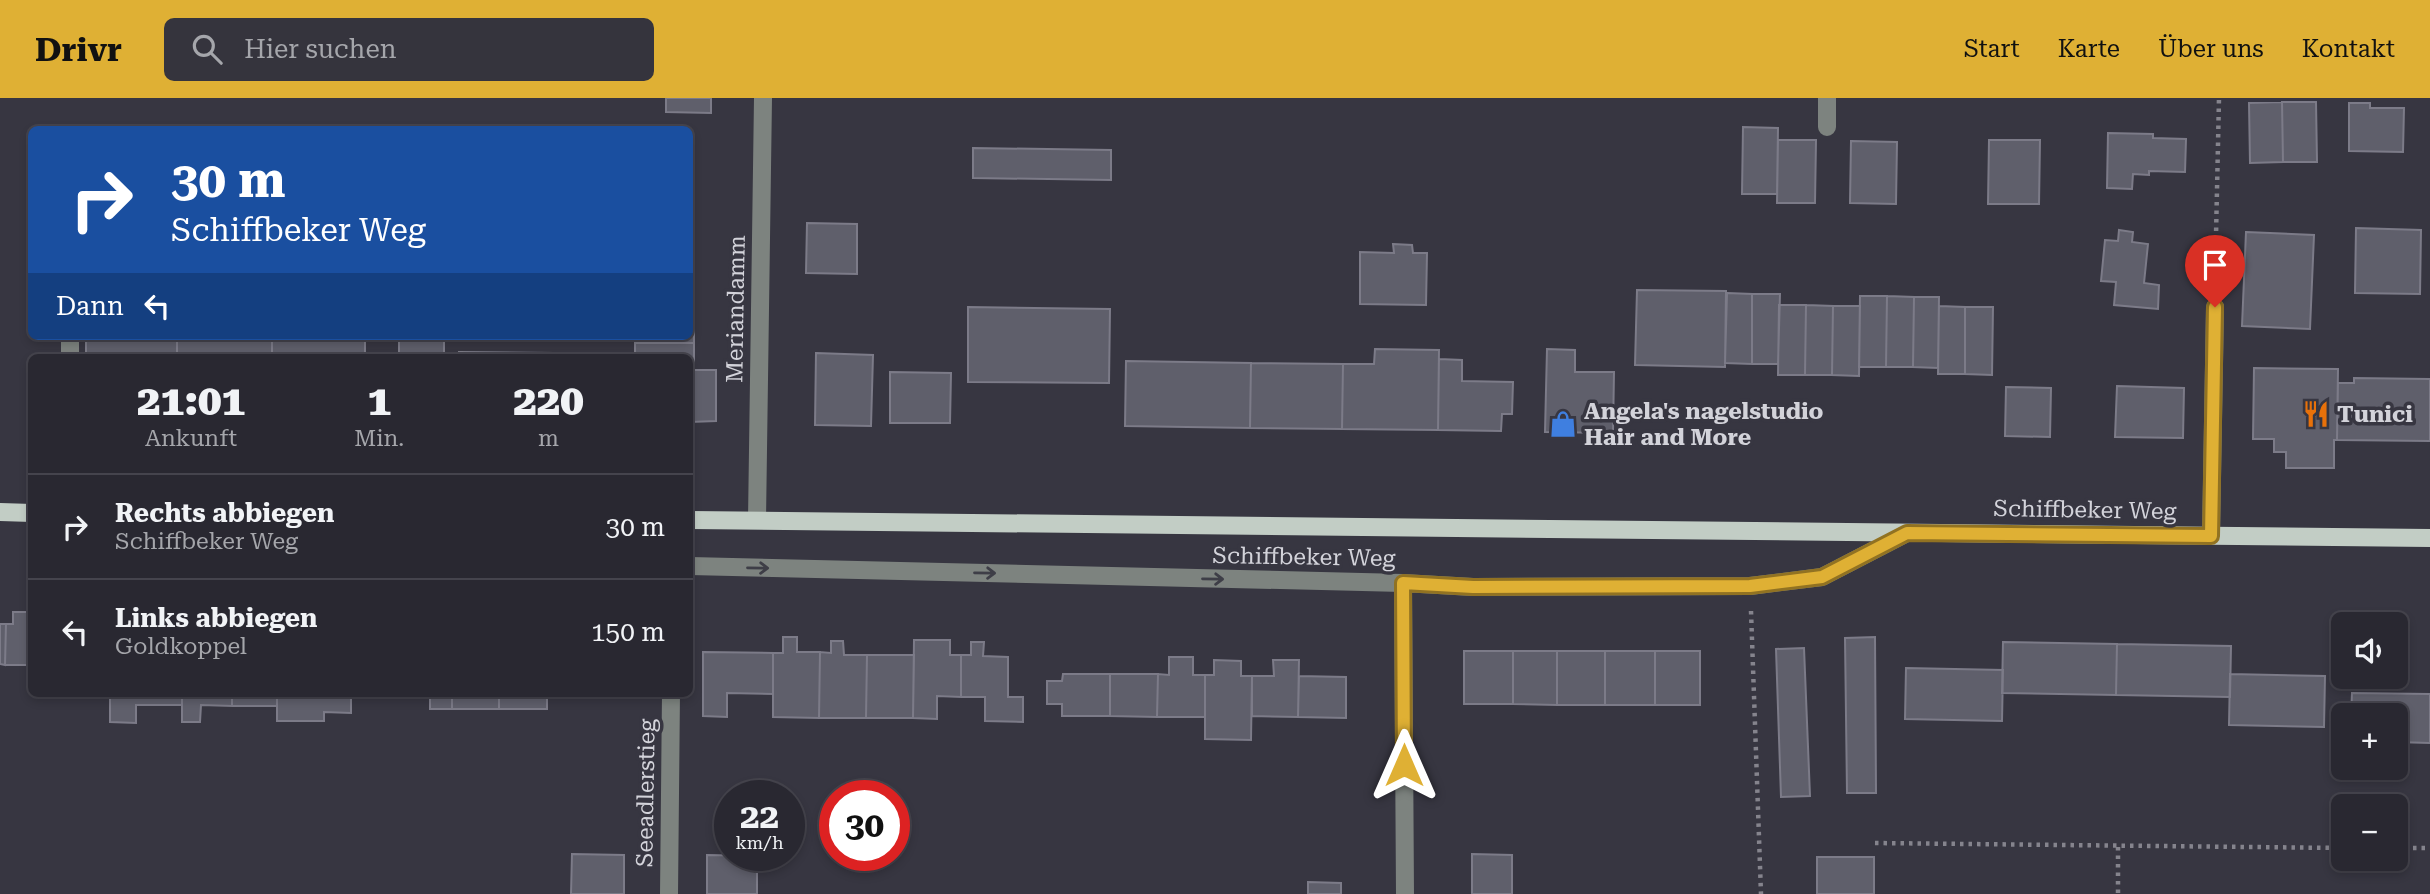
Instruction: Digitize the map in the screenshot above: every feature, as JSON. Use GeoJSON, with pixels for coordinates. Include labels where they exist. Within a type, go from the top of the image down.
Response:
{"type":"FeatureCollection","features":[{"type":"Feature","properties":{"kind":"main road"},"geometry":{"type":"LineString","coordinates":[[0,512],[28,513]]}},
{"type":"Feature","properties":{"kind":"main road","name":"Schiffbeker Weg"},"geometry":{"type":"LineString","coordinates":[[693,520],[2430,538]]}},
{"type":"Feature","properties":{"kind":"street","name":"Meriandamm"},"geometry":{"type":"LineString","coordinates":[[757,520],[763,98]]}},
{"type":"Feature","properties":{"kind":"street"},"geometry":{"type":"LineString","coordinates":[[1827,98],[1827,127]]}},
{"type":"Feature","properties":{"kind":"street"},"geometry":{"type":"LineString","coordinates":[[2211,536],[2215,307]]}},
{"type":"Feature","properties":{"kind":"street","name":"Schiffbeker Weg"},"geometry":{"type":"LineString","coordinates":[[693,566],[1403,583],[1473,587],[1750,586],[1822,577],[1907,533]]}},
{"type":"Feature","properties":{"kind":"street"},"geometry":{"type":"LineString","coordinates":[[1403,583],[1405,894]]}},
{"type":"Feature","properties":{"kind":"street","name":"Seeadlerstieg"},"geometry":{"type":"LineString","coordinates":[[668,894],[671,697]]}},
{"type":"Feature","properties":{"kind":"path"},"geometry":{"type":"LineString","coordinates":[[2215,307],[2219,98]]}},
{"type":"Feature","properties":{"kind":"path"},"geometry":{"type":"LineString","coordinates":[[1750,586],[1761,894]]}},
{"type":"Feature","properties":{"kind":"path"},"geometry":{"type":"LineString","coordinates":[[1875,843],[2331,848]]}},
{"type":"Feature","properties":{"kind":"path"},"geometry":{"type":"LineString","coordinates":[[2118,847],[2118,894]]}},
{"type":"Feature","properties":{"kind":"path"},"geometry":{"type":"LineString","coordinates":[[2408,848],[2430,848]]}},
{"type":"Feature","properties":{"kind":"building"},"geometry":{"type":"Polygon","coordinates":[[[666,98],[711,98],[711,113],[666,112],[666,98]]]}},
{"type":"Feature","properties":{"kind":"building"},"geometry":{"type":"Polygon","coordinates":[[[2282,102],[2283,162],[2250,163],[2249,103],[2282,102]]]}},
{"type":"Feature","properties":{"kind":"building"},"geometry":{"type":"Polygon","coordinates":[[[2282,102],[2316,102],[2317,162],[2283,162],[2282,102]]]}},
{"type":"Feature","properties":{"kind":"building"},"geometry":{"type":"Polygon","coordinates":[[[2349,103],[2370,103],[2370,108],[2404,108],[2403,152],[2349,151],[2349,103]]]}},
{"type":"Feature","properties":{"kind":"building"},"geometry":{"type":"Polygon","coordinates":[[[1743,127],[1778,128],[1777,194],[1742,194],[1743,127]]]}},
{"type":"Feature","properties":{"kind":"building"},"geometry":{"type":"Polygon","coordinates":[[[2108,133],[2153,134],[2153,138],[2186,139],[2185,172],[2149,171],[2149,175],[2133,174],[2132,189],[2107,188],[2108,133]]]}},
{"type":"Feature","properties":{"kind":"building"},"geometry":{"type":"Polygon","coordinates":[[[1778,140],[1816,140],[1815,203],[1777,203],[1778,140]]]}},
{"type":"Feature","properties":{"kind":"building"},"geometry":{"type":"Polygon","coordinates":[[[1989,140],[2040,140],[2039,204],[1988,204],[1989,140]]]}},
{"type":"Feature","properties":{"kind":"building"},"geometry":{"type":"Polygon","coordinates":[[[1851,141],[1897,142],[1896,204],[1850,203],[1851,141]]]}},
{"type":"Feature","properties":{"kind":"building"},"geometry":{"type":"Polygon","coordinates":[[[973,148],[1111,150],[1111,180],[973,178],[973,148]]]}},
{"type":"Feature","properties":{"kind":"building"},"geometry":{"type":"Polygon","coordinates":[[[807,223],[857,224],[857,274],[806,273],[807,223]]]}},
{"type":"Feature","properties":{"kind":"building"},"geometry":{"type":"Polygon","coordinates":[[[2356,228],[2421,230],[2420,294],[2355,293],[2356,228]]]}},
{"type":"Feature","properties":{"kind":"building"},"geometry":{"type":"Polygon","coordinates":[[[2119,230],[2133,232],[2132,242],[2148,244],[2144,283],[2159,285],[2158,309],[2114,305],[2116,282],[2101,281],[2105,240],[2118,241],[2119,230]]]}},
{"type":"Feature","properties":{"kind":"building"},"geometry":{"type":"Polygon","coordinates":[[[2246,232],[2314,235],[2310,329],[2242,326],[2246,232]]]}},
{"type":"Feature","properties":{"kind":"building"},"geometry":{"type":"Polygon","coordinates":[[[1393,244],[1412,245],[1413,253],[1427,253],[1426,305],[1360,304],[1360,252],[1394,253],[1393,244]]]}},
{"type":"Feature","properties":{"kind":"building"},"geometry":{"type":"Polygon","coordinates":[[[1637,290],[1726,291],[1725,367],[1635,365],[1637,290]]]}},
{"type":"Feature","properties":{"kind":"building"},"geometry":{"type":"Polygon","coordinates":[[[1727,293],[1752,294],[1752,364],[1725,363],[1727,293]]]}},
{"type":"Feature","properties":{"kind":"building"},"geometry":{"type":"Polygon","coordinates":[[[1752,294],[1780,294],[1778,364],[1752,364],[1752,294]]]}},
{"type":"Feature","properties":{"kind":"building"},"geometry":{"type":"Polygon","coordinates":[[[1860,296],[1887,296],[1886,367],[1859,367],[1860,296]]]}},
{"type":"Feature","properties":{"kind":"building"},"geometry":{"type":"Polygon","coordinates":[[[1887,296],[1914,297],[1913,367],[1886,367],[1887,296]]]}},
{"type":"Feature","properties":{"kind":"building"},"geometry":{"type":"Polygon","coordinates":[[[1914,297],[1939,297],[1938,368],[1913,367],[1914,297]]]}},
{"type":"Feature","properties":{"kind":"building"},"geometry":{"type":"Polygon","coordinates":[[[1779,305],[1806,305],[1805,375],[1778,375],[1779,305]]]}},
{"type":"Feature","properties":{"kind":"building"},"geometry":{"type":"Polygon","coordinates":[[[1806,305],[1833,306],[1832,375],[1805,375],[1806,305]]]}},
{"type":"Feature","properties":{"kind":"building"},"geometry":{"type":"Polygon","coordinates":[[[1833,306],[1860,306],[1859,376],[1832,375],[1833,306]]]}},
{"type":"Feature","properties":{"kind":"building"},"geometry":{"type":"Polygon","coordinates":[[[1939,306],[1965,307],[1965,374],[1938,374],[1939,306]]]}},
{"type":"Feature","properties":{"kind":"building"},"geometry":{"type":"Polygon","coordinates":[[[968,307],[1110,309],[1109,383],[968,382],[968,307]]]}},
{"type":"Feature","properties":{"kind":"building"},"geometry":{"type":"Polygon","coordinates":[[[1965,307],[1993,307],[1992,375],[1965,374],[1965,307]]]}},
{"type":"Feature","properties":{"kind":"building"},"geometry":{"type":"Polygon","coordinates":[[[694,312],[694,343],[635,343],[635,340],[693,340],[694,312]]]}},
{"type":"Feature","properties":{"kind":"building"},"geometry":{"type":"Polygon","coordinates":[[[86,340],[177,340],[177,354],[86,354],[86,340]]]}},
{"type":"Feature","properties":{"kind":"building"},"geometry":{"type":"Polygon","coordinates":[[[177,340],[272,340],[272,354],[177,354],[177,340]]]}},
{"type":"Feature","properties":{"kind":"building"},"geometry":{"type":"Polygon","coordinates":[[[272,340],[365,340],[365,354],[272,354],[272,340]]]}},
{"type":"Feature","properties":{"kind":"building"},"geometry":{"type":"Polygon","coordinates":[[[399,340],[444,340],[444,354],[399,354],[399,340]]]}},
{"type":"Feature","properties":{"kind":"building"},"geometry":{"type":"Polygon","coordinates":[[[635,343],[694,343],[694,370],[693,354],[635,354],[635,343]]]}},
{"type":"Feature","properties":{"kind":"building"},"geometry":{"type":"Polygon","coordinates":[[[1375,349],[1439,350],[1438,430],[1342,429],[1343,364],[1374,364],[1375,349]]]}},
{"type":"Feature","properties":{"kind":"building"},"geometry":{"type":"Polygon","coordinates":[[[1547,349],[1575,350],[1575,372],[1614,372],[1613,433],[1545,432],[1547,349]]]}},
{"type":"Feature","properties":{"kind":"building"},"geometry":{"type":"Polygon","coordinates":[[[459,352],[554,353],[554,354],[459,352]]]}},
{"type":"Feature","properties":{"kind":"building"},"geometry":{"type":"Polygon","coordinates":[[[816,353],[873,355],[871,426],[815,425],[816,353]]]}},
{"type":"Feature","properties":{"kind":"building"},"geometry":{"type":"Polygon","coordinates":[[[1439,359],[1462,360],[1462,381],[1513,382],[1512,414],[1502,414],[1501,431],[1438,430],[1439,359]]]}},
{"type":"Feature","properties":{"kind":"building"},"geometry":{"type":"Polygon","coordinates":[[[1126,361],[1251,363],[1250,428],[1125,426],[1126,361]]]}},
{"type":"Feature","properties":{"kind":"building"},"geometry":{"type":"Polygon","coordinates":[[[1251,363],[1343,364],[1342,429],[1250,428],[1251,363]]]}},
{"type":"Feature","properties":{"kind":"building"},"geometry":{"type":"Polygon","coordinates":[[[2254,368],[2338,369],[2334,468],[2286,468],[2286,452],[2274,452],[2274,439],[2253,439],[2254,368]]]}},
{"type":"Feature","properties":{"kind":"building"},"geometry":{"type":"Polygon","coordinates":[[[693,370],[716,370],[716,421],[693,422],[693,370]]]}},
{"type":"Feature","properties":{"kind":"building"},"geometry":{"type":"Polygon","coordinates":[[[890,372],[951,373],[950,423],[890,423],[890,372]]]}},
{"type":"Feature","properties":{"kind":"building"},"geometry":{"type":"Polygon","coordinates":[[[2354,378],[2430,379],[2430,441],[2337,440],[2338,383],[2354,383],[2354,378]]]}},
{"type":"Feature","properties":{"kind":"building"},"geometry":{"type":"Polygon","coordinates":[[[2117,386],[2184,388],[2183,438],[2115,437],[2117,386]]]}},
{"type":"Feature","properties":{"kind":"building"},"geometry":{"type":"Polygon","coordinates":[[[2006,387],[2051,388],[2050,437],[2005,436],[2006,387]]]}},
{"type":"Feature","properties":{"kind":"building"},"geometry":{"type":"Polygon","coordinates":[[[13,612],[28,612],[28,665],[5,665],[6,624],[13,624],[13,612]]]}},
{"type":"Feature","properties":{"kind":"building"},"geometry":{"type":"Polygon","coordinates":[[[0,624],[6,624],[5,665],[0,664],[0,624]]]}},
{"type":"Feature","properties":{"kind":"building"},"geometry":{"type":"Polygon","coordinates":[[[783,637],[797,637],[797,652],[820,652],[819,718],[773,717],[773,653],[783,653],[783,637]]]}},
{"type":"Feature","properties":{"kind":"building"},"geometry":{"type":"Polygon","coordinates":[[[1875,637],[1876,793],[1847,793],[1845,638],[1875,637]]]}},
{"type":"Feature","properties":{"kind":"building"},"geometry":{"type":"Polygon","coordinates":[[[914,640],[950,640],[950,655],[961,655],[961,697],[937,696],[937,719],[913,718],[914,640]]]}},
{"type":"Feature","properties":{"kind":"building"},"geometry":{"type":"Polygon","coordinates":[[[831,641],[843,641],[844,655],[867,655],[866,718],[819,718],[820,652],[831,653],[831,641]]]}},
{"type":"Feature","properties":{"kind":"building"},"geometry":{"type":"Polygon","coordinates":[[[971,642],[984,642],[983,656],[1008,657],[1008,697],[1023,697],[1023,722],[985,721],[985,697],[961,697],[961,655],[971,655],[971,642]]]}},
{"type":"Feature","properties":{"kind":"building"},"geometry":{"type":"Polygon","coordinates":[[[2003,642],[2117,644],[2116,695],[2002,693],[2003,642]]]}},
{"type":"Feature","properties":{"kind":"building"},"geometry":{"type":"Polygon","coordinates":[[[2117,644],[2231,646],[2230,697],[2116,695],[2117,644]]]}},
{"type":"Feature","properties":{"kind":"building"},"geometry":{"type":"Polygon","coordinates":[[[1804,648],[1810,796],[1781,797],[1776,649],[1804,648]]]}},
{"type":"Feature","properties":{"kind":"building"},"geometry":{"type":"Polygon","coordinates":[[[1464,651],[1513,651],[1513,704],[1464,704],[1464,651]]]}},
{"type":"Feature","properties":{"kind":"building"},"geometry":{"type":"Polygon","coordinates":[[[1513,651],[1557,651],[1557,705],[1513,704],[1513,651]]]}},
{"type":"Feature","properties":{"kind":"building"},"geometry":{"type":"Polygon","coordinates":[[[1557,651],[1605,651],[1605,705],[1557,705],[1557,651]]]}},
{"type":"Feature","properties":{"kind":"building"},"geometry":{"type":"Polygon","coordinates":[[[1605,651],[1655,651],[1655,705],[1605,705],[1605,651]]]}},
{"type":"Feature","properties":{"kind":"building"},"geometry":{"type":"Polygon","coordinates":[[[1655,651],[1700,651],[1700,705],[1655,705],[1655,651]]]}},
{"type":"Feature","properties":{"kind":"building"},"geometry":{"type":"Polygon","coordinates":[[[703,652],[773,653],[773,694],[727,693],[727,717],[703,716],[703,652]]]}},
{"type":"Feature","properties":{"kind":"building"},"geometry":{"type":"Polygon","coordinates":[[[867,655],[914,655],[913,718],[866,718],[867,655]]]}},
{"type":"Feature","properties":{"kind":"building"},"geometry":{"type":"Polygon","coordinates":[[[1169,657],[1193,657],[1193,675],[1205,675],[1205,717],[1157,717],[1158,674],[1169,675],[1169,657]]]}},
{"type":"Feature","properties":{"kind":"building"},"geometry":{"type":"Polygon","coordinates":[[[1214,660],[1241,661],[1241,676],[1252,676],[1251,740],[1205,739],[1205,675],[1214,675],[1214,660]]]}},
{"type":"Feature","properties":{"kind":"building"},"geometry":{"type":"Polygon","coordinates":[[[1273,660],[1299,660],[1298,717],[1252,716],[1252,676],[1274,676],[1273,660]]]}},
{"type":"Feature","properties":{"kind":"building"},"geometry":{"type":"Polygon","coordinates":[[[1906,668],[2003,670],[2002,721],[1905,719],[1906,668]]]}},
{"type":"Feature","properties":{"kind":"building"},"geometry":{"type":"Polygon","coordinates":[[[1063,674],[1110,674],[1110,716],[1062,716],[1062,704],[1047,704],[1047,681],[1062,681],[1063,674]]]}},
{"type":"Feature","properties":{"kind":"building"},"geometry":{"type":"Polygon","coordinates":[[[1110,674],[1158,674],[1157,717],[1110,716],[1110,674]]]}},
{"type":"Feature","properties":{"kind":"building"},"geometry":{"type":"Polygon","coordinates":[[[2230,674],[2325,676],[2324,727],[2229,725],[2230,674]]]}},
{"type":"Feature","properties":{"kind":"building"},"geometry":{"type":"Polygon","coordinates":[[[1299,676],[1346,677],[1346,718],[1298,717],[1299,676]]]}},
{"type":"Feature","properties":{"kind":"building"},"geometry":{"type":"Polygon","coordinates":[[[2352,693],[2430,694],[2430,743],[2408,742],[2408,703],[2352,703],[2352,693]]]}},
{"type":"Feature","properties":{"kind":"building"},"geometry":{"type":"Polygon","coordinates":[[[110,697],[182,697],[182,705],[136,705],[136,723],[110,722],[110,697]]]}},
{"type":"Feature","properties":{"kind":"building"},"geometry":{"type":"Polygon","coordinates":[[[182,697],[232,697],[232,706],[201,705],[200,722],[182,722],[182,697]]]}},
{"type":"Feature","properties":{"kind":"building"},"geometry":{"type":"Polygon","coordinates":[[[232,697],[277,697],[277,706],[232,706],[232,697]]]}},
{"type":"Feature","properties":{"kind":"building"},"geometry":{"type":"Polygon","coordinates":[[[277,697],[351,697],[351,713],[324,712],[324,721],[277,721],[277,697]]]}},
{"type":"Feature","properties":{"kind":"building"},"geometry":{"type":"Polygon","coordinates":[[[430,697],[452,697],[452,709],[430,709],[430,697]]]}},
{"type":"Feature","properties":{"kind":"building"},"geometry":{"type":"Polygon","coordinates":[[[452,697],[499,697],[499,709],[452,709],[452,697]]]}},
{"type":"Feature","properties":{"kind":"building"},"geometry":{"type":"Polygon","coordinates":[[[499,697],[547,697],[547,709],[499,709],[499,697]]]}},
{"type":"Feature","properties":{"kind":"building"},"geometry":{"type":"Polygon","coordinates":[[[572,854],[624,855],[624,894],[571,894],[572,854]]]}},
{"type":"Feature","properties":{"kind":"building"},"geometry":{"type":"Polygon","coordinates":[[[1472,854],[1512,855],[1512,894],[1472,894],[1472,854]]]}},
{"type":"Feature","properties":{"kind":"building"},"geometry":{"type":"Polygon","coordinates":[[[707,855],[714,855],[714,871],[757,871],[757,894],[707,894],[707,855]]]}},
{"type":"Feature","properties":{"kind":"building"},"geometry":{"type":"Polygon","coordinates":[[[1817,857],[1874,857],[1874,894],[1817,894],[1817,857]]]}},
{"type":"Feature","properties":{"kind":"building"},"geometry":{"type":"Polygon","coordinates":[[[1308,882],[1341,883],[1341,894],[1308,894],[1308,882]]]}},
{"type":"Feature","properties":{"kind":"place","name":"Tunici"},"geometry":{"type":"Point","coordinates":[2316,414]}},
{"type":"Feature","properties":{"kind":"place","name":"Angela's nagelstudio Hair and More"},"geometry":{"type":"Point","coordinates":[1563,424]}},
{"type":"Feature","properties":{"kind":"route"},"geometry":{"type":"LineString","coordinates":[[1404,765],[1403,583],[1473,587],[1750,586],[1822,577],[1907,533],[2211,536],[2215,307]]}}]}
